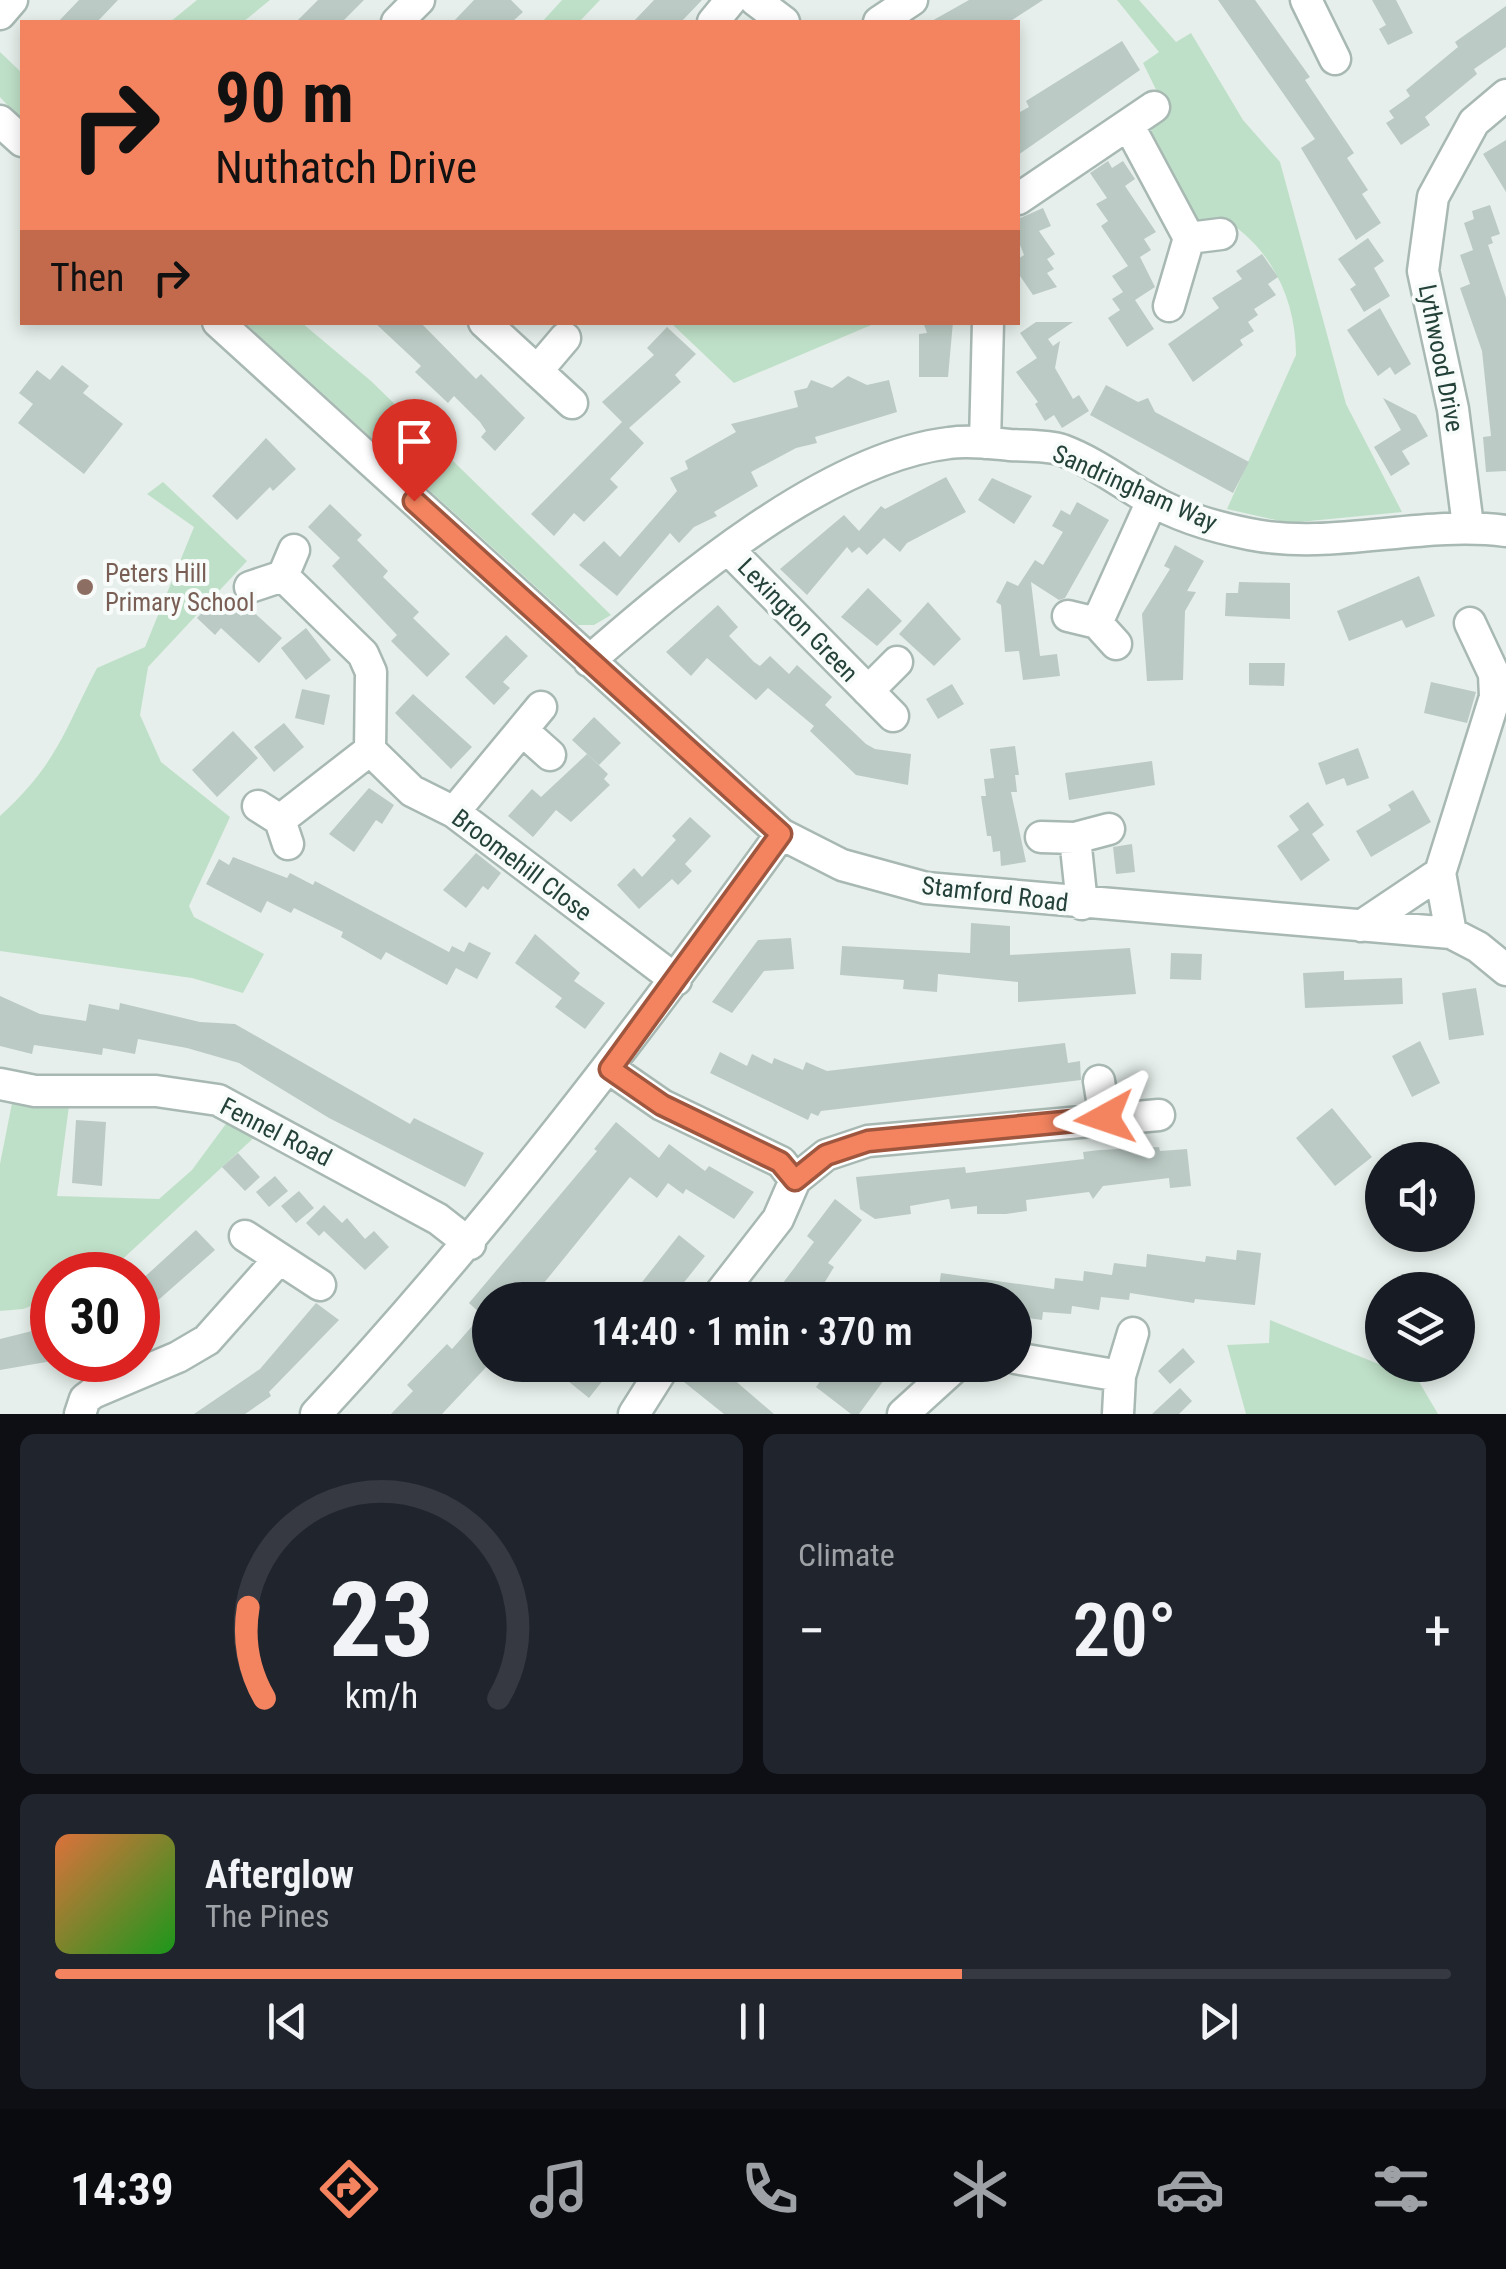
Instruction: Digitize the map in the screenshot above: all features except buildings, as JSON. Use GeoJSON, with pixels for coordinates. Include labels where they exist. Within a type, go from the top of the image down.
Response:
{"type":"FeatureCollection","features":[{"type":"Feature","properties":{"kind":"street"},"geometry":{"type":"LineString","coordinates":[[0,14],[12,0]]}},
{"type":"Feature","properties":{"kind":"street"},"geometry":{"type":"LineString","coordinates":[[399,20],[419,0]]}},
{"type":"Feature","properties":{"kind":"street"},"geometry":{"type":"LineString","coordinates":[[714,20],[731,0]]}},
{"type":"Feature","properties":{"kind":"street"},"geometry":{"type":"LineString","coordinates":[[755,0],[781,20]]}},
{"type":"Feature","properties":{"kind":"street"},"geometry":{"type":"LineString","coordinates":[[883,20],[912,0]]}},
{"type":"Feature","properties":{"kind":"street"},"geometry":{"type":"LineString","coordinates":[[1306,0],[1335,59]]}},
{"type":"Feature","properties":{"kind":"street","name":"Lythwood Drive"},"geometry":{"type":"LineString","coordinates":[[1468,526],[1453,408],[1423,271],[1433,198],[1474,122],[1506,95]]}},
{"type":"Feature","properties":{"kind":"street"},"geometry":{"type":"LineString","coordinates":[[1020,198],[1154,107]]}},
{"type":"Feature","properties":{"kind":"street"},"geometry":{"type":"LineString","coordinates":[[0,121],[20,140]]}},
{"type":"Feature","properties":{"kind":"street"},"geometry":{"type":"LineString","coordinates":[[1129,126],[1189,238],[1169,306]]}},
{"type":"Feature","properties":{"kind":"street"},"geometry":{"type":"LineString","coordinates":[[1189,238],[1221,234]]}},
{"type":"Feature","properties":{"kind":"street","name":"Stamford Road"},"geometry":{"type":"LineString","coordinates":[[221,325],[781,834],[842,865],[926,888],[1361,926],[1464,940]]}},
{"type":"Feature","properties":{"kind":"street"},"geometry":{"type":"LineString","coordinates":[[487,325],[572,403]]}},
{"type":"Feature","properties":{"kind":"street"},"geometry":{"type":"LineString","coordinates":[[984,443],[988,325]]}},
{"type":"Feature","properties":{"kind":"street"},"geometry":{"type":"LineString","coordinates":[[537,371],[566,338]]}},
{"type":"Feature","properties":{"kind":"street","name":"Sandringham Way"},"geometry":{"type":"LineString","coordinates":[[589,661],[728,548],[850,472],[948,443],[1059,449],[1110,473],[1152,501],[1204,523],[1296,540],[1468,526],[1506,530]]}},
{"type":"Feature","properties":{"kind":"street"},"geometry":{"type":"LineString","coordinates":[[1093,627],[1152,501]]}},
{"type":"Feature","properties":{"kind":"street","name":"Lexington Green"},"geometry":{"type":"LineString","coordinates":[[728,548],[893,716]]}},
{"type":"Feature","properties":{"kind":"street"},"geometry":{"type":"LineString","coordinates":[[250,587],[288,563],[363,654],[371,672],[370,750],[275,823]]}},
{"type":"Feature","properties":{"kind":"street"},"geometry":{"type":"LineString","coordinates":[[1470,624],[1500,672],[1440,874],[1464,940],[1506,970]]}},
{"type":"Feature","properties":{"kind":"street","name":"Lexington Green"},"geometry":{"type":"LineString","coordinates":[[868,691],[896,662]]}},
{"type":"Feature","properties":{"kind":"street"},"geometry":{"type":"LineString","coordinates":[[454,812],[532,718],[550,756]]}},
{"type":"Feature","properties":{"kind":"street","name":"Broomehill Close"},"geometry":{"type":"LineString","coordinates":[[370,750],[412,792],[454,812],[676,980]]}},
{"type":"Feature","properties":{"kind":"street"},"geometry":{"type":"LineString","coordinates":[[1041,837],[1075,838],[1109,829]]}},
{"type":"Feature","properties":{"kind":"street"},"geometry":{"type":"LineString","coordinates":[[316,1414],[470,1244],[610,1069],[781,834]]}},
{"type":"Feature","properties":{"kind":"street"},"geometry":{"type":"LineString","coordinates":[[1075,838],[1082,904]]}},
{"type":"Feature","properties":{"kind":"street"},"geometry":{"type":"LineString","coordinates":[[1361,926],[1440,874]]}},
{"type":"Feature","properties":{"kind":"street"},"geometry":{"type":"LineString","coordinates":[[610,1069],[662,1105],[780,1162],[795,1180]]}},
{"type":"Feature","properties":{"kind":"street"},"geometry":{"type":"LineString","coordinates":[[1099,1081],[1105,1118]]}},
{"type":"Feature","properties":{"kind":"street","name":"Fennel Road"},"geometry":{"type":"LineString","coordinates":[[0,1084],[35,1092],[156,1091],[218,1100],[438,1219],[470,1244]]}},
{"type":"Feature","properties":{"kind":"street"},"geometry":{"type":"LineString","coordinates":[[729,1282],[778,1220],[795,1180],[826,1155],[868,1141],[1159,1115]]}},
{"type":"Feature","properties":{"kind":"street"},"geometry":{"type":"LineString","coordinates":[[244,1236],[320,1285]]}},
{"type":"Feature","properties":{"kind":"street"},"geometry":{"type":"LineString","coordinates":[[80,1414],[85,1399],[93,1393],[178,1357],[207,1340],[279,1259]]}},
{"type":"Feature","properties":{"kind":"street"},"geometry":{"type":"LineString","coordinates":[[1118,1414],[1120,1376],[1133,1333]]}},
{"type":"Feature","properties":{"kind":"street"},"geometry":{"type":"LineString","coordinates":[[1032,1361],[1120,1376]]}},
{"type":"Feature","properties":{"kind":"street"},"geometry":{"type":"LineString","coordinates":[[642,1410],[656,1382]]}},
{"type":"Feature","properties":{"kind":"street"},"geometry":{"type":"LineString","coordinates":[[903,1414],[938,1382]]}},
{"type":"Feature","properties":{"kind":"green space"},"geometry":{"type":"Polygon","coordinates":[[[197,0],[270,0],[245,20],[172,20],[197,0]]]}},
{"type":"Feature","properties":{"kind":"green space"},"geometry":{"type":"Polygon","coordinates":[[[562,0],[600,0],[581,20],[544,20],[562,0]]]}},
{"type":"Feature","properties":{"kind":"green space"},"geometry":{"type":"Polygon","coordinates":[[[1117,0],[1139,0],[1176,42],[1191,33],[1243,120],[1280,162],[1346,404],[1402,512],[1289,523],[1227,509],[1296,355],[1292,316],[1280,280],[1245,235],[1230,223],[1200,226],[1151,130],[1167,112],[1143,63],[1159,52],[1117,0]]]}},
{"type":"Feature","properties":{"kind":"green space"},"geometry":{"type":"Polygon","coordinates":[[[0,52],[20,71],[20,119],[0,97],[0,52]]]}},
{"type":"Feature","properties":{"kind":"green space"},"geometry":{"type":"Polygon","coordinates":[[[247,325],[304,325],[371,381],[611,615],[594,625],[578,625],[247,325]]]}},
{"type":"Feature","properties":{"kind":"green space"},"geometry":{"type":"Polygon","coordinates":[[[673,325],[871,325],[734,383],[673,325]]]}},
{"type":"Feature","properties":{"kind":"green space"},"geometry":{"type":"Polygon","coordinates":[[[163,482],[247,561],[148,667],[140,715],[161,762],[230,817],[189,906],[194,917],[264,954],[243,993],[192,978],[0,951],[0,816],[47,763],[97,668],[145,647],[194,527],[147,494],[163,482]]]}},
{"type":"Feature","properties":{"kind":"green space"},"geometry":{"type":"Polygon","coordinates":[[[13,1098],[69,1106],[57,1196],[159,1199],[192,1170],[228,1121],[260,1132],[130,1252],[30,1252],[30,1306],[0,1311],[0,1164],[13,1098]]]}},
{"type":"Feature","properties":{"kind":"green space"},"geometry":{"type":"Polygon","coordinates":[[[1270,1320],[1365,1359],[1365,1382],[1419,1382],[1438,1414],[1246,1414],[1227,1345],[1269,1343],[1270,1320]]]}},
{"type":"Feature","properties":{"kind":"place","name":"Peters Hill Primary School"},"geometry":{"type":"Point","coordinates":[85,587]}},
{"type":"Feature","properties":{"kind":"route"},"geometry":{"type":"LineString","coordinates":[[414,501],[781,834],[610,1069],[662,1105],[780,1162],[795,1180],[826,1155],[868,1141],[1105,1118]]}}]}
